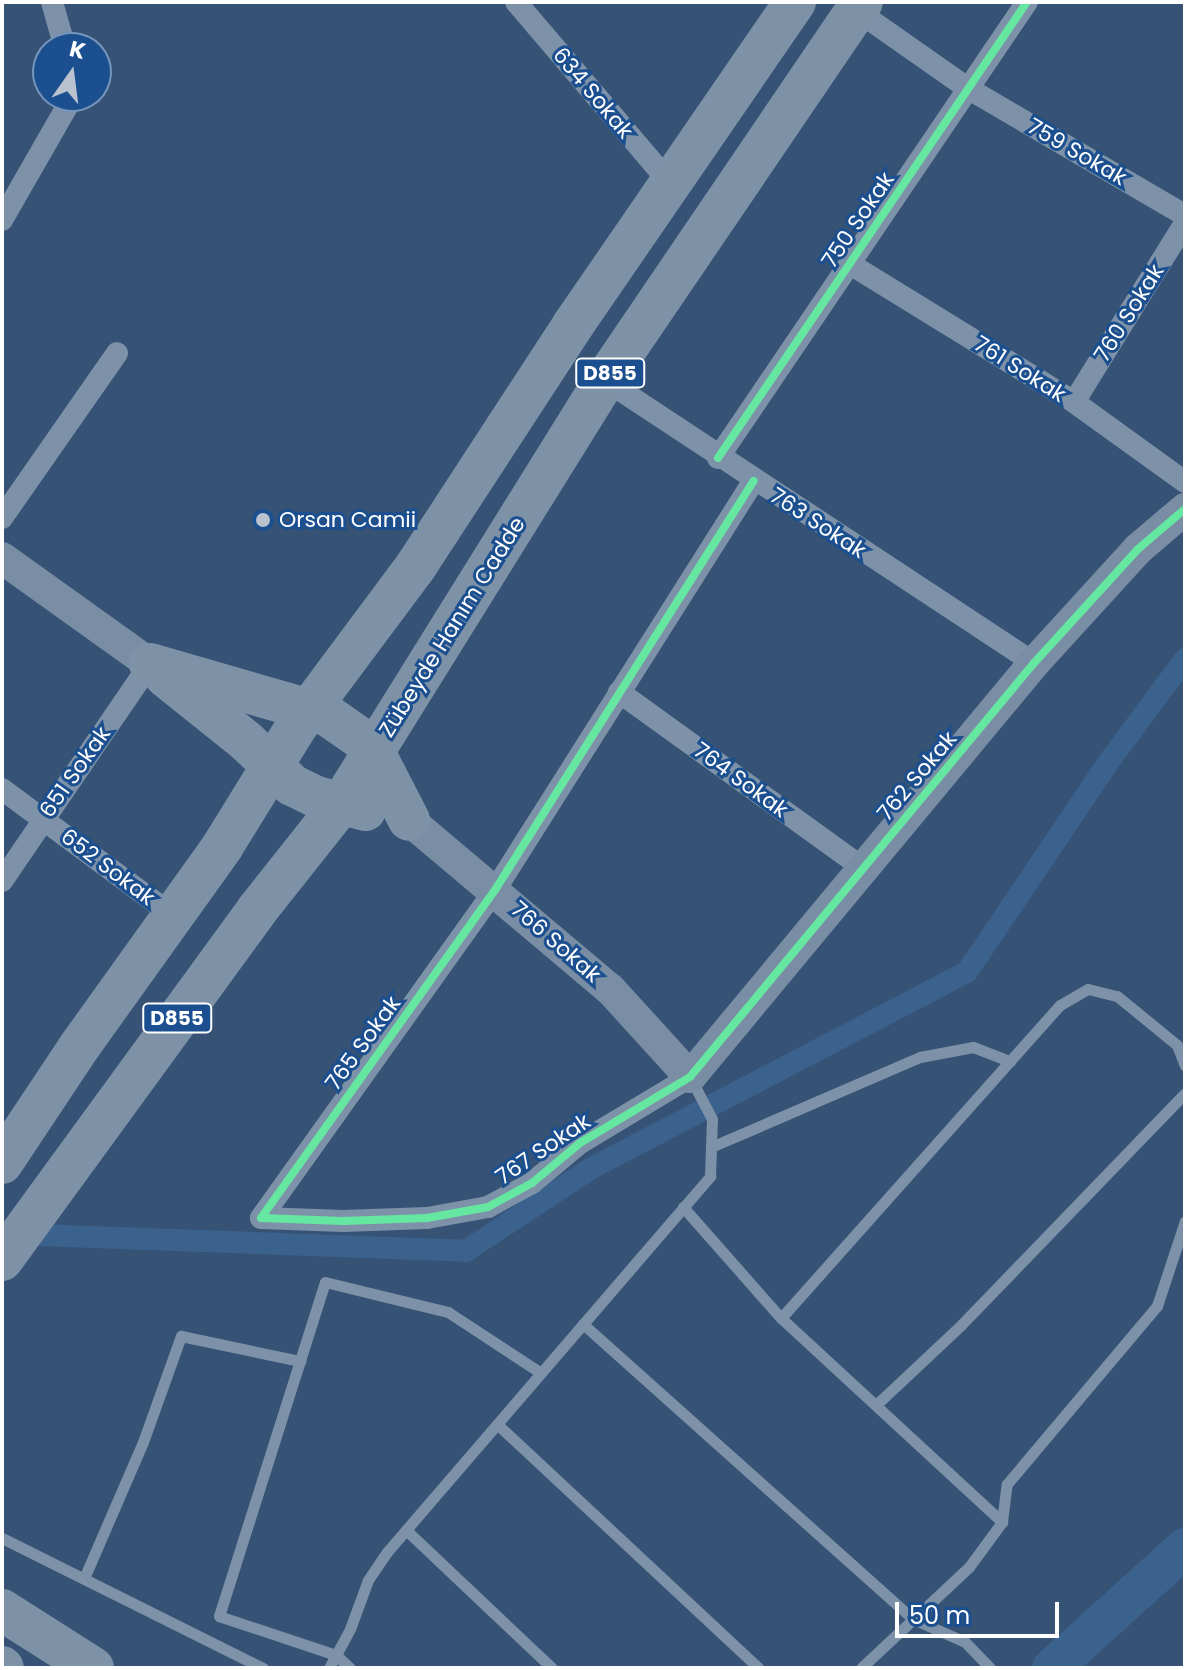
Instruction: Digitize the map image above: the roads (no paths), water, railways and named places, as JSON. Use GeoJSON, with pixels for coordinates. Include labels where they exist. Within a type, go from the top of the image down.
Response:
{"type":"FeatureCollection","features":[{"type":"Feature","properties":{"kind":"highway","name":"D855"},"geometry":{"type":"LineString","coordinates":[[2,1163],[79,1047],[175,917],[310,709],[416,566],[670,183],[795,2]]}},
{"type":"Feature","properties":{"kind":"highway","name":"Zübeyde Hanım Cadde"},"geometry":{"type":"LineString","coordinates":[[11,1248],[257,910],[341,804],[375,754],[605,380],[859,6]]}},
{"type":"Feature","properties":{"kind":"highway"},"geometry":{"type":"LineString","coordinates":[[150,664],[310,709],[347,728],[375,754],[409,820]]}},
{"type":"Feature","properties":{"kind":"highway"},"geometry":{"type":"LineString","coordinates":[[150,664],[272,764],[292,785],[341,804],[409,820]]}},
{"type":"Feature","properties":{"kind":"highway"},"geometry":{"type":"LineString","coordinates":[[2,1610],[93,1668]]}},
{"type":"Feature","properties":{"kind":"street"},"geometry":{"type":"LineString","coordinates":[[52,2],[60,32]]}},
{"type":"Feature","properties":{"kind":"street","name":"634 Sokak"},"geometry":{"type":"LineString","coordinates":[[516,2],[670,183]]}},
{"type":"Feature","properties":{"kind":"street","name":"750 Sokak"},"geometry":{"type":"LineString","coordinates":[[718,458],[1027,2]]}},
{"type":"Feature","properties":{"kind":"street","name":"759 Sokak"},"geometry":{"type":"LineString","coordinates":[[859,6],[969,89],[1185,215]]}},
{"type":"Feature","properties":{"kind":"street"},"geometry":{"type":"LineString","coordinates":[[2,220],[65,112]]}},
{"type":"Feature","properties":{"kind":"street","name":"760 Sokak"},"geometry":{"type":"LineString","coordinates":[[1074,402],[1185,223]]}},
{"type":"Feature","properties":{"kind":"street","name":"761 Sokak"},"geometry":{"type":"LineString","coordinates":[[850,264],[1074,402],[1185,482]]}},
{"type":"Feature","properties":{"kind":"street"},"geometry":{"type":"LineString","coordinates":[[2,518],[117,353]]}},
{"type":"Feature","properties":{"kind":"street","name":"763 Sokak"},"geometry":{"type":"LineString","coordinates":[[605,380],[718,458],[1034,663]]}},
{"type":"Feature","properties":{"kind":"street","name":"765 Sokak"},"geometry":{"type":"LineString","coordinates":[[261,1218],[495,890],[754,481]]}},
{"type":"Feature","properties":{"kind":"street","name":"762 Sokak"},"geometry":{"type":"LineString","coordinates":[[690,1077],[1034,663],[1138,549],[1185,509]]}},
{"type":"Feature","properties":{"kind":"street"},"geometry":{"type":"LineString","coordinates":[[4,564],[150,664]]}},
{"type":"Feature","properties":{"kind":"street","name":"651 Sokak"},"geometry":{"type":"LineString","coordinates":[[2,881],[150,664]]}},
{"type":"Feature","properties":{"kind":"street","name":"764 Sokak"},"geometry":{"type":"LineString","coordinates":[[619,692],[863,868]]}},
{"type":"Feature","properties":{"kind":"street","name":"652 Sokak"},"geometry":{"type":"LineString","coordinates":[[2,789],[175,917]]}},
{"type":"Feature","properties":{"kind":"street","name":"766 Sokak"},"geometry":{"type":"LineString","coordinates":[[409,820],[610,989],[690,1077]]}},
{"type":"Feature","properties":{"kind":"street","name":"767 Sokak"},"geometry":{"type":"LineString","coordinates":[[261,1218],[343,1221],[427,1218],[488,1207],[532,1183],[580,1143],[690,1077]]}},
{"type":"Feature","properties":{"kind":"lane"},"geometry":{"type":"LineString","coordinates":[[781,1318],[1060,1005],[1088,989],[1117,996],[1177,1045],[1185,1066]]}},
{"type":"Feature","properties":{"kind":"lane"},"geometry":{"type":"LineString","coordinates":[[711,1147],[920,1057],[973,1047],[1010,1061]]}},
{"type":"Feature","properties":{"kind":"lane"},"geometry":{"type":"LineString","coordinates":[[329,1668],[368,1580],[406,1530],[710,1176],[712,1119],[690,1077]]}},
{"type":"Feature","properties":{"kind":"lane"},"geometry":{"type":"LineString","coordinates":[[877,1404],[961,1325],[1185,1093]]}},
{"type":"Feature","properties":{"kind":"lane"},"geometry":{"type":"LineString","coordinates":[[683,1207],[781,1318],[1002,1522]]}},
{"type":"Feature","properties":{"kind":"lane"},"geometry":{"type":"LineString","coordinates":[[861,1668],[969,1567],[1002,1522],[1007,1484],[1157,1306],[1185,1221]]}},
{"type":"Feature","properties":{"kind":"lane"},"geometry":{"type":"LineString","coordinates":[[350,1668],[336,1655],[219,1616],[325,1282],[448,1312],[541,1373]]}},
{"type":"Feature","properties":{"kind":"lane"},"geometry":{"type":"LineString","coordinates":[[583,1324],[913,1619],[965,1642],[990,1668]]}},
{"type":"Feature","properties":{"kind":"lane"},"geometry":{"type":"LineString","coordinates":[[85,1576],[143,1442],[181,1336],[300,1361]]}},
{"type":"Feature","properties":{"kind":"lane"},"geometry":{"type":"LineString","coordinates":[[497,1424],[759,1668]]}},
{"type":"Feature","properties":{"kind":"lane"},"geometry":{"type":"LineString","coordinates":[[406,1530],[552,1668]]}},
{"type":"Feature","properties":{"kind":"lane"},"geometry":{"type":"LineString","coordinates":[[2,1538],[85,1576],[263,1668]]}},
{"type":"Feature","properties":{"kind":"waterway"},"geometry":{"type":"LineString","coordinates":[[38,1235],[466,1251],[590,1169],[967,972],[1110,760],[1185,659]]}},
{"type":"Feature","properties":{"kind":"waterway"},"geometry":{"type":"LineString","coordinates":[[1052,1668],[1185,1548]]}},
{"type":"Feature","properties":{"kind":"place","name":"Orsan Camii"},"geometry":{"type":"Point","coordinates":[263,520]}}]}
